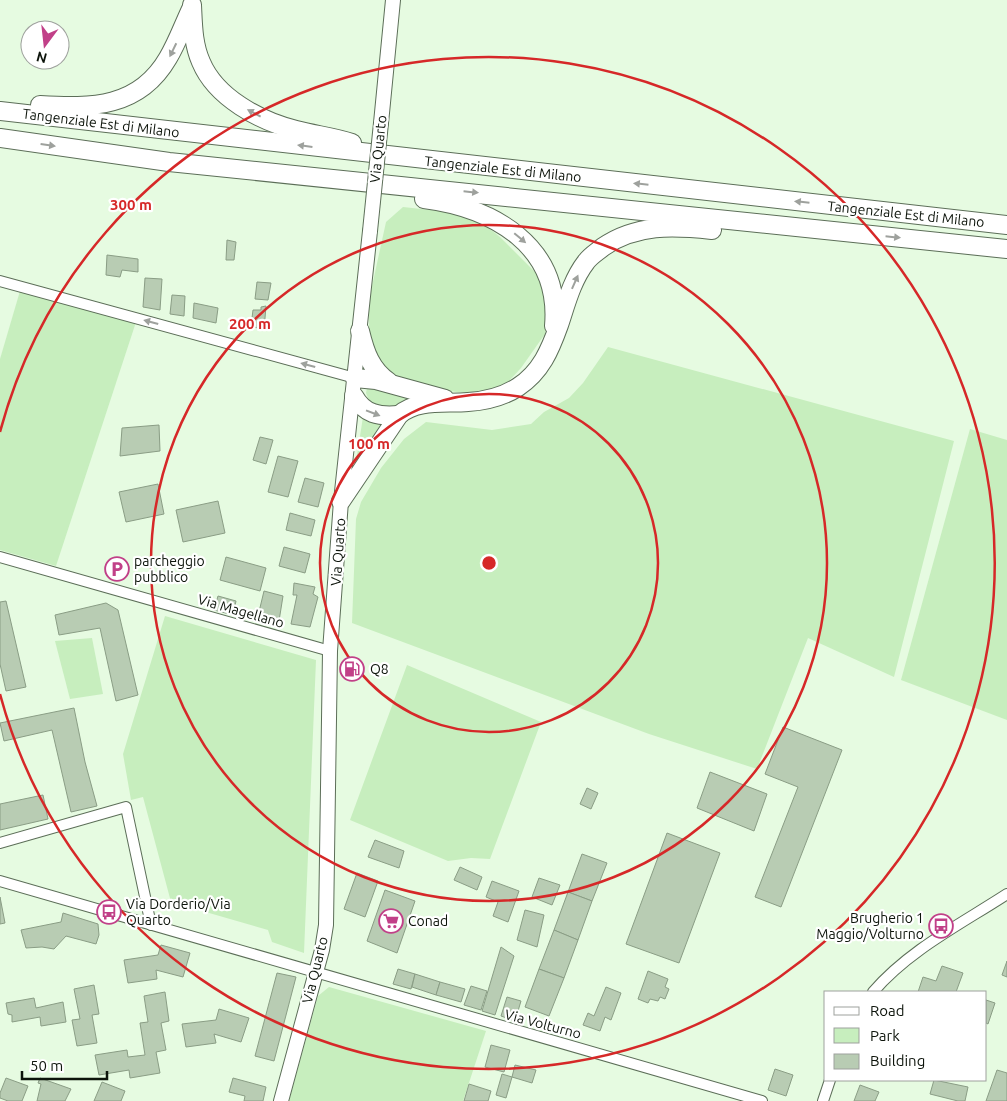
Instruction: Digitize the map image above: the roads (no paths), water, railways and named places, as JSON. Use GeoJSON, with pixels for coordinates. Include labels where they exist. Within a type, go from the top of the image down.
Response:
{"type":"FeatureCollection","features":[{"type":"Feature","properties":{"kind":"highway"},"geometry":{"type":"LineString","coordinates":[[0,102],[90,106],[128,96],[152,80],[164,65],[178,39],[193,3]]}},
{"type":"Feature","properties":{"kind":"highway"},"geometry":{"type":"LineString","coordinates":[[193,3],[194,35],[201,63],[210,77],[230,98],[255,114],[283,126],[334,137],[401,157]]}},
{"type":"Feature","properties":{"kind":"highway","name":"Tangenziale Est di Milano"},"geometry":{"type":"LineString","coordinates":[[0,111],[1007,225]]}},
{"type":"Feature","properties":{"kind":"highway","name":"Tangenziale Est di Milano"},"geometry":{"type":"LineString","coordinates":[[0,138],[169,162],[1007,249]]}},
{"type":"Feature","properties":{"kind":"highway"},"geometry":{"type":"LineString","coordinates":[[169,162],[304,183],[435,200],[462,206],[482,214],[504,226],[524,241],[535,252],[543,265],[554,300],[552,344]]}},
{"type":"Feature","properties":{"kind":"highway"},"geometry":{"type":"LineString","coordinates":[[341,501],[399,415],[406,410],[416,406],[486,400],[514,389],[529,378],[547,356],[574,284],[586,262],[607,244],[631,232],[669,227],[765,234],[864,234]]}},
{"type":"Feature","properties":{"kind":"highway"},"geometry":{"type":"LineString","coordinates":[[360,331],[368,358],[381,375],[394,385]]}},
{"type":"Feature","properties":{"kind":"highway"},"geometry":{"type":"LineString","coordinates":[[355,378],[376,380],[460,403]]}},
{"type":"Feature","properties":{"kind":"highway"},"geometry":{"type":"LineString","coordinates":[[354,396],[359,405],[369,412],[384,416],[399,415]]}},
{"type":"Feature","properties":{"kind":"street","name":"Via Quarto"},"geometry":{"type":"LineString","coordinates":[[281,1101],[322,950],[326,925],[330,651],[341,501],[354,396],[393,0]]}},
{"type":"Feature","properties":{"kind":"street"},"geometry":{"type":"LineString","coordinates":[[0,281],[355,378]]}},
{"type":"Feature","properties":{"kind":"street","name":"Via Magellano"},"geometry":{"type":"LineString","coordinates":[[0,557],[330,651]]}},
{"type":"Feature","properties":{"kind":"street"},"geometry":{"type":"LineString","coordinates":[[0,843],[126,807],[151,925]]}},
{"type":"Feature","properties":{"kind":"street","name":"Via Volturno"},"geometry":{"type":"LineString","coordinates":[[0,881],[762,1101]]}},
{"type":"Feature","properties":{"kind":"street"},"geometry":{"type":"LineString","coordinates":[[874,991],[911,956],[1007,894]]}},
{"type":"Feature","properties":{"kind":"street"},"geometry":{"type":"LineString","coordinates":[[823,1101],[830,1081]]}},
{"type":"Feature","properties":{"kind":"place","name":"parcheggio pubblico"},"geometry":{"type":"Point","coordinates":[117,569]}},
{"type":"Feature","properties":{"kind":"place","name":"Q8"},"geometry":{"type":"Point","coordinates":[352,669]}},
{"type":"Feature","properties":{"kind":"place","name":"Via Dorderio/Via Quarto"},"geometry":{"type":"Point","coordinates":[109,912]}},
{"type":"Feature","properties":{"kind":"place","name":"Conad"},"geometry":{"type":"Point","coordinates":[391,921]}},
{"type":"Feature","properties":{"kind":"place","name":"Brugherio 1 Maggio/Volturno"},"geometry":{"type":"Point","coordinates":[941,926]}}]}
